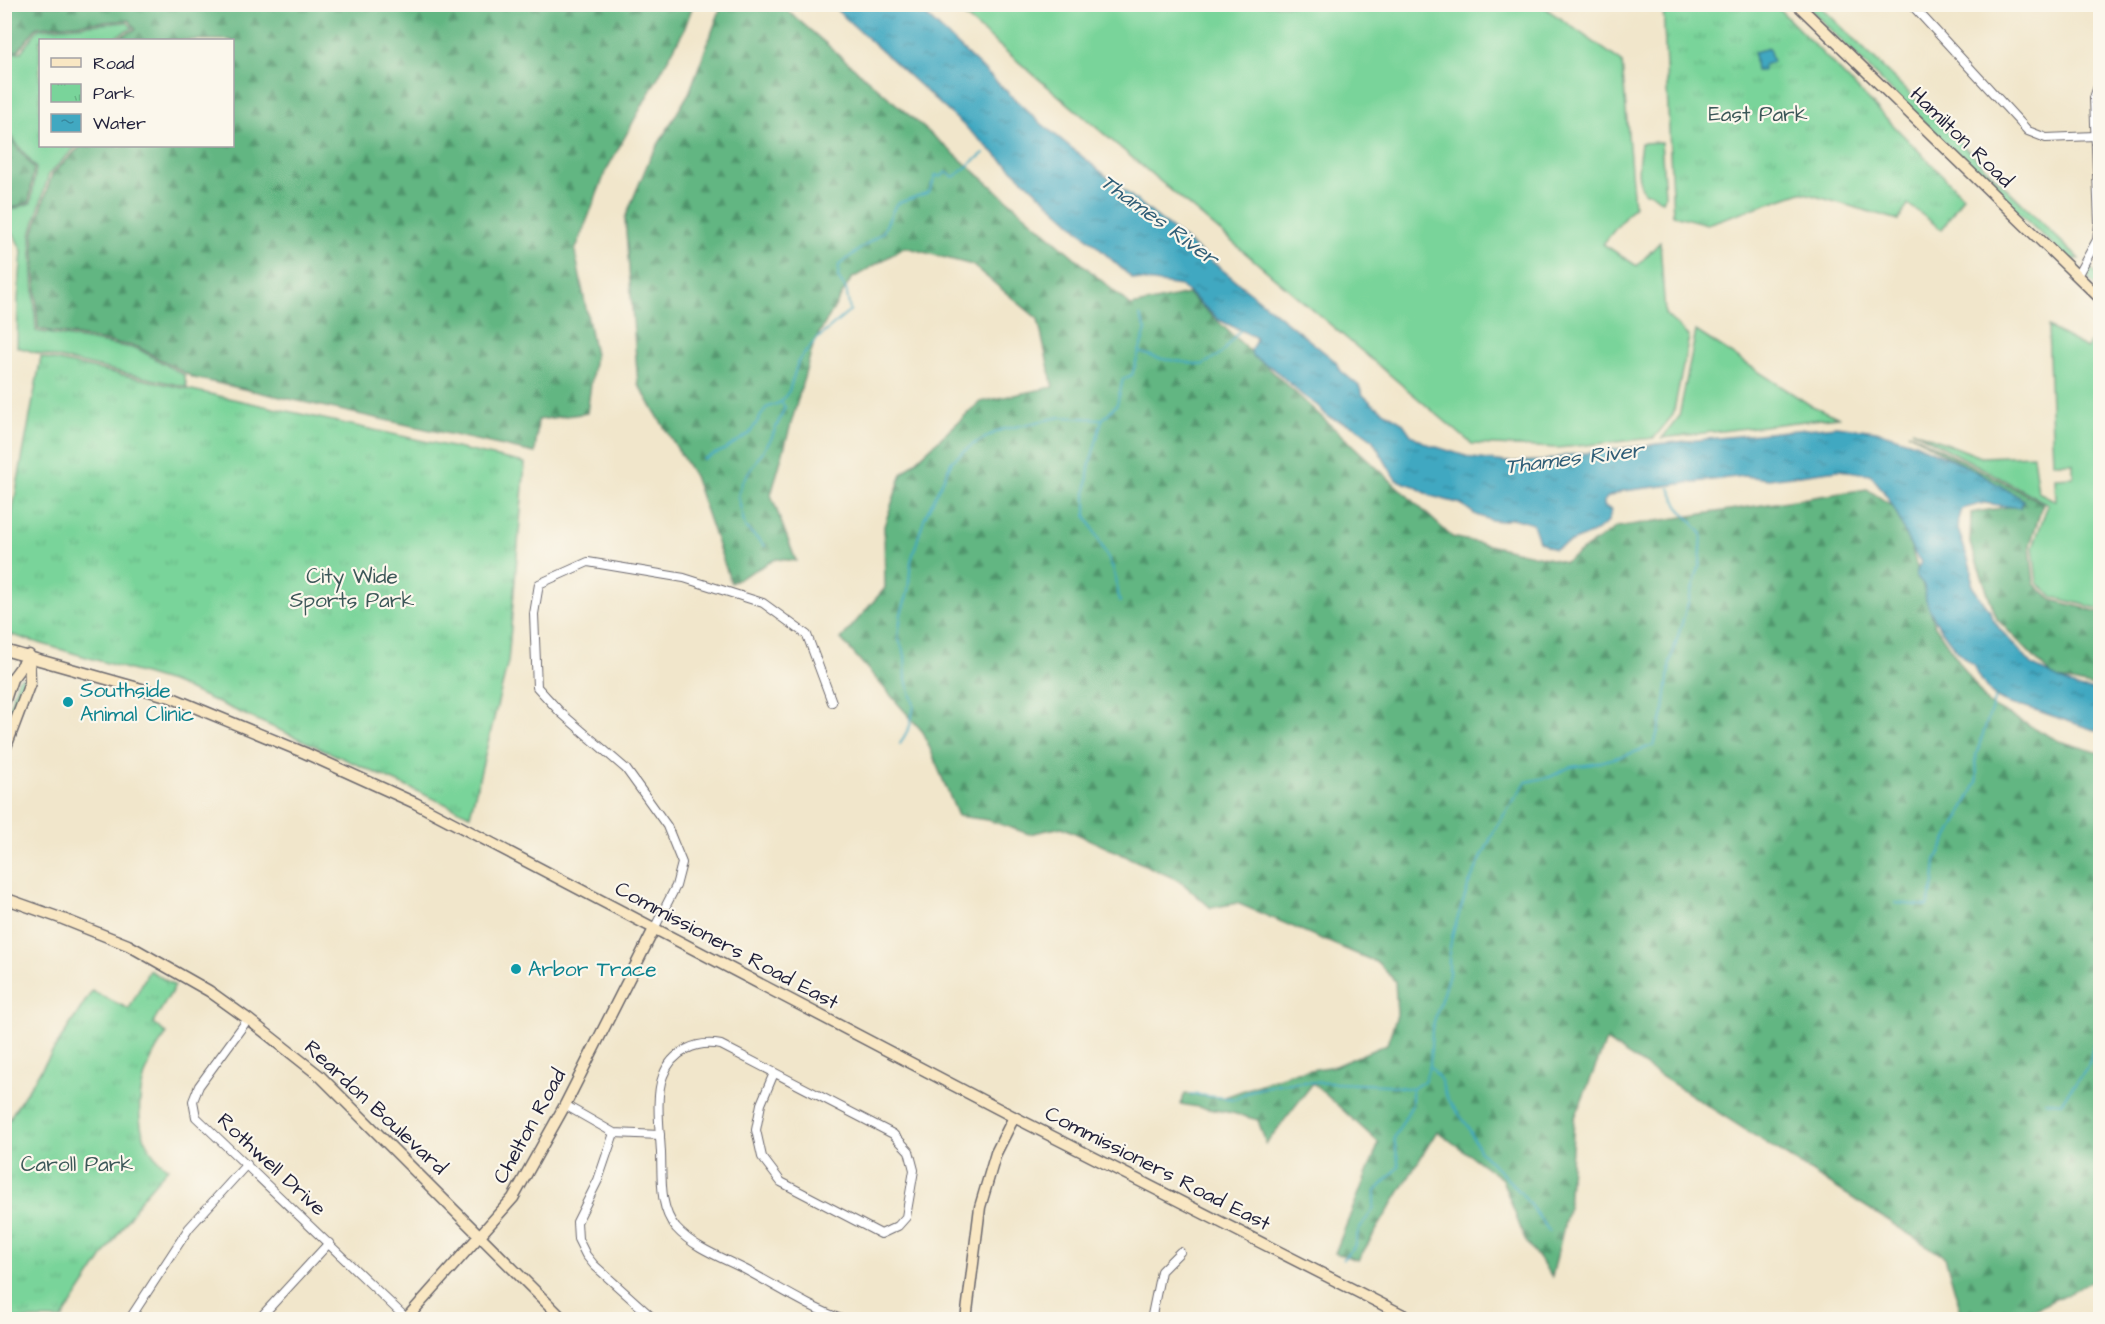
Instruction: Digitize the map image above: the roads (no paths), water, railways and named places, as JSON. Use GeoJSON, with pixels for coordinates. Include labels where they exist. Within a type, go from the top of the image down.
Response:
{"type":"FeatureCollection","features":[{"type":"Feature","properties":{"kind":"main road","name":"Hamilton Road"},"geometry":{"type":"LineString","coordinates":[[1797,4],[2100,298]]}},
{"type":"Feature","properties":{"kind":"main road","name":"Commissioners Road East"},"geometry":{"type":"LineString","coordinates":[[4,650],[170,697],[305,753],[415,803],[1014,1117],[1413,1320]]}},
{"type":"Feature","properties":{"kind":"main road"},"geometry":{"type":"LineString","coordinates":[[4,703],[12,679],[29,656]]}},
{"type":"Feature","properties":{"kind":"main road"},"geometry":{"type":"LineString","coordinates":[[4,752],[30,682],[29,656]]}},
{"type":"Feature","properties":{"kind":"main road","name":"Reardon Boulevard"},"geometry":{"type":"LineString","coordinates":[[4,898],[128,945],[208,992],[248,1019],[320,1076],[564,1320]]}},
{"type":"Feature","properties":{"kind":"main road","name":"Chelton Road"},"geometry":{"type":"LineString","coordinates":[[406,1319],[513,1198],[565,1105],[654,929]]}},
{"type":"Feature","properties":{"kind":"main road"},"geometry":{"type":"LineString","coordinates":[[966,1320],[980,1208],[996,1153],[1014,1117]]}},
{"type":"Feature","properties":{"kind":"street"},"geometry":{"type":"LineString","coordinates":[[1911,4],[2028,131],[2046,138],[2095,136]]}},
{"type":"Feature","properties":{"kind":"street"},"geometry":{"type":"LineString","coordinates":[[2077,276],[2097,240],[2099,223],[2094,98],[2100,80]]}},
{"type":"Feature","properties":{"kind":"street"},"geometry":{"type":"LineString","coordinates":[[654,929],[676,886],[682,863],[667,826],[626,769],[560,712],[537,687],[534,614],[538,584],[588,562],[684,578],[763,603],[807,635],[832,702]]}},
{"type":"Feature","properties":{"kind":"street","name":"Rothwell Drive"},"geometry":{"type":"LineString","coordinates":[[248,1019],[199,1086],[193,1101],[196,1117],[248,1164],[406,1319]]}},
{"type":"Feature","properties":{"kind":"street"},"geometry":{"type":"LineString","coordinates":[[774,1073],[760,1104],[756,1130],[762,1157],[781,1182],[881,1234],[898,1226],[906,1217],[914,1170],[909,1151],[893,1134],[722,1045],[709,1043],[685,1049],[674,1058],[662,1076],[659,1099],[660,1136],[663,1196],[668,1216],[676,1228],[699,1245],[811,1305],[844,1320]]}},
{"type":"Feature","properties":{"kind":"street"},"geometry":{"type":"LineString","coordinates":[[565,1105],[614,1133],[660,1136]]}},
{"type":"Feature","properties":{"kind":"street"},"geometry":{"type":"LineString","coordinates":[[614,1133],[598,1180],[578,1222],[578,1239],[594,1265],[655,1320]]}},
{"type":"Feature","properties":{"kind":"street"},"geometry":{"type":"LineString","coordinates":[[129,1320],[189,1228],[248,1164]]}},
{"type":"Feature","properties":{"kind":"street"},"geometry":{"type":"LineString","coordinates":[[258,1320],[329,1243]]}},
{"type":"Feature","properties":{"kind":"street"},"geometry":{"type":"LineString","coordinates":[[1151,1320],[1161,1271],[1180,1252]]}},
{"type":"Feature","properties":{"kind":"water","name":"Thames River"},"geometry":{"type":"Polygon","coordinates":[[[831,5],[915,5],[1037,120],[1335,361],[1341,371],[1359,386],[1363,395],[1375,406],[1402,422],[1411,435],[1427,444],[1472,458],[1506,462],[1543,461],[1568,455],[1657,444],[1836,426],[1876,431],[1915,443],[1970,468],[2024,500],[2020,508],[1984,503],[1962,509],[1957,526],[1972,571],[1972,586],[1999,628],[2033,666],[2077,688],[2100,691],[2100,732],[2005,702],[1986,688],[1973,664],[1953,645],[1933,616],[1925,598],[1923,585],[1916,575],[1921,562],[1910,546],[1890,501],[1870,474],[1838,470],[1769,479],[1744,476],[1623,491],[1604,501],[1604,506],[1612,510],[1608,522],[1593,533],[1554,549],[1539,541],[1533,524],[1512,518],[1502,521],[1490,520],[1476,515],[1461,504],[1431,496],[1414,486],[1396,480],[1372,439],[1354,426],[1328,417],[1274,369],[1252,356],[1251,350],[1256,340],[1255,337],[1219,320],[1181,286],[1133,279],[831,5]]]}},
{"type":"Feature","properties":{"kind":"water"},"geometry":{"type":"Polygon","coordinates":[[[1769,48],[1773,62],[1764,65],[1763,71],[1756,71],[1754,52],[1769,48]]]}},
{"type":"Feature","properties":{"kind":"waterway"},"geometry":{"type":"LineString","coordinates":[[703,459],[724,450],[750,433],[766,408],[781,402],[789,391],[798,362],[818,338],[850,311],[846,289],[838,278],[839,265],[883,232],[896,204],[929,192],[936,175],[941,177],[946,172],[954,177],[984,153]]}},
{"type":"Feature","properties":{"kind":"waterway"},"geometry":{"type":"LineString","coordinates":[[900,744],[910,726],[914,705],[906,680],[905,655],[898,637],[901,614],[908,592],[911,561],[924,519],[952,461],[972,445],[1000,430],[1060,417],[1103,419],[1117,404],[1123,379],[1132,375],[1146,330],[1140,316]]}},
{"type":"Feature","properties":{"kind":"waterway"},"geometry":{"type":"LineString","coordinates":[[1139,352],[1157,358],[1202,365],[1221,354],[1241,329]]}},
{"type":"Feature","properties":{"kind":"waterway"},"geometry":{"type":"LineString","coordinates":[[765,546],[745,527],[738,496],[742,482],[771,439],[785,407],[781,402]]}},
{"type":"Feature","properties":{"kind":"waterway"},"geometry":{"type":"LineString","coordinates":[[1102,420],[1089,467],[1086,515],[1113,568],[1120,602]]}},
{"type":"Feature","properties":{"kind":"waterway"},"geometry":{"type":"LineString","coordinates":[[1190,1094],[1235,1099],[1250,1091],[1278,1084],[1305,1082],[1388,1085],[1412,1089],[1424,1081],[1430,1066],[1432,1028],[1449,974],[1449,952],[1453,932],[1469,884],[1496,827],[1526,782],[1550,777],[1570,767],[1593,764],[1654,745],[1664,710],[1670,662],[1700,564],[1702,534],[1678,506],[1670,488]]}},
{"type":"Feature","properties":{"kind":"waterway"},"geometry":{"type":"LineString","coordinates":[[1895,903],[1927,906],[1934,884],[1936,860],[1977,782],[1976,755],[1995,698]]}},
{"type":"Feature","properties":{"kind":"waterway"},"geometry":{"type":"LineString","coordinates":[[2045,1101],[2061,1103],[2087,1068],[2095,1040],[2100,1032]]}},
{"type":"Feature","properties":{"kind":"waterway"},"geometry":{"type":"LineString","coordinates":[[1430,1066],[1440,1079],[1448,1100],[1468,1126],[1479,1150],[1521,1193],[1550,1232]]}},
{"type":"Feature","properties":{"kind":"waterway"},"geometry":{"type":"LineString","coordinates":[[1343,1259],[1354,1247],[1359,1229],[1373,1210],[1376,1191],[1399,1167],[1394,1138],[1412,1105],[1412,1089]]}},
{"type":"Feature","properties":{"kind":"place","name":"Southside Animal Clinic"},"geometry":{"type":"Point","coordinates":[68,702]}},
{"type":"Feature","properties":{"kind":"place","name":"Arbor Trace"},"geometry":{"type":"Point","coordinates":[516,969]}},
{"type":"Feature","properties":{"kind":"park label","name":"East Park"},"geometry":{"type":"Point","coordinates":[1758,114]}},
{"type":"Feature","properties":{"kind":"park label","name":"City Wide Sports Park"},"geometry":{"type":"Point","coordinates":[352,588]}},
{"type":"Feature","properties":{"kind":"park label","name":"Caroll Park"},"geometry":{"type":"Point","coordinates":[77,1164]}}]}
